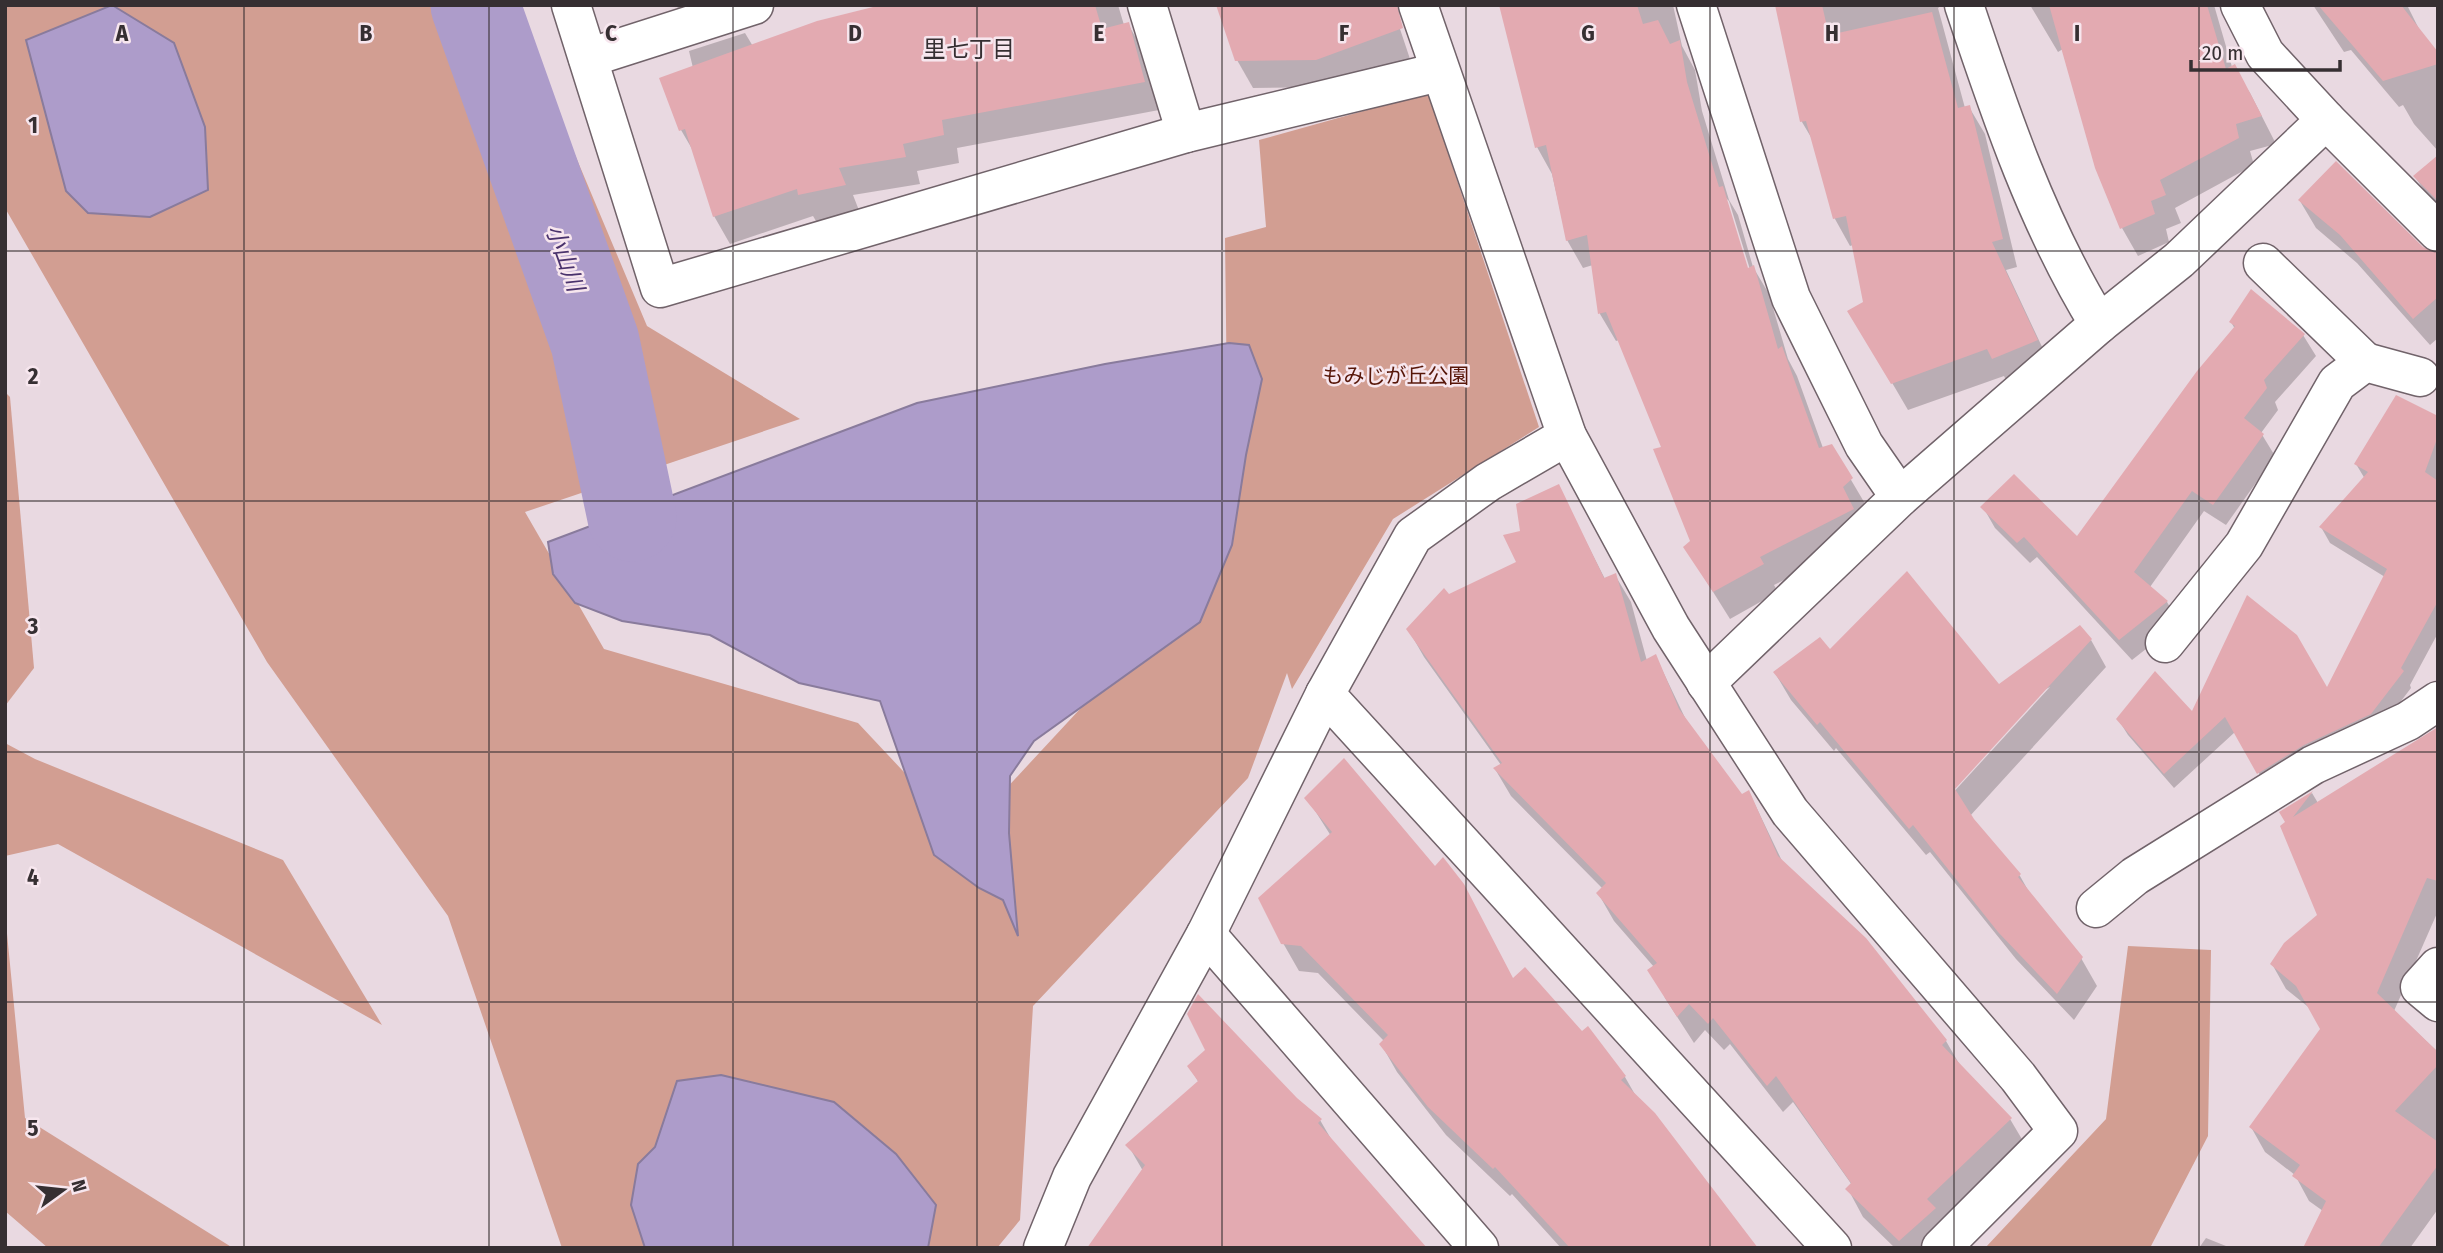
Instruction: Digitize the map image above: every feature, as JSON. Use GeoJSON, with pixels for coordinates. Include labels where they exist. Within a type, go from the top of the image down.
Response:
{"type":"FeatureCollection","features":[{"type":"Feature","properties":{"kind":"street"},"geometry":{"type":"LineString","coordinates":[[571,5],[660,288],[1186,133],[1439,72]]}},
{"type":"Feature","properties":{"kind":"street"},"geometry":{"type":"LineString","coordinates":[[588,58],[754,5]]}},
{"type":"Feature","properties":{"kind":"street"},"geometry":{"type":"LineString","coordinates":[[1147,5],[1186,133]]}},
{"type":"Feature","properties":{"kind":"street"},"geometry":{"type":"LineString","coordinates":[[1418,5],[1567,436],[1671,628],[1790,812],[2018,1077],[2058,1131],[1941,1248]]}},
{"type":"Feature","properties":{"kind":"street"},"geometry":{"type":"LineString","coordinates":[[1696,5],[1791,298],[1864,445],[1900,498]]}},
{"type":"Feature","properties":{"kind":"street"},"geometry":{"type":"LineString","coordinates":[[1964,5],[2021,171],[2064,268],[2099,324]]}},
{"type":"Feature","properties":{"kind":"street"},"geometry":{"type":"LineString","coordinates":[[2240,5],[2265,54],[2326,120],[2438,232]]}},
{"type":"Feature","properties":{"kind":"street"},"geometry":{"type":"LineString","coordinates":[[1706,683],[1900,498],[2099,324],[2179,260],[2326,120]]}},
{"type":"Feature","properties":{"kind":"street"},"geometry":{"type":"LineString","coordinates":[[2263,263],[2365,362],[2432,372]]}},
{"type":"Feature","properties":{"kind":"street"},"geometry":{"type":"LineString","coordinates":[[2165,643],[2244,545],[2337,383],[2365,362]]}},
{"type":"Feature","properties":{"kind":"street"},"geometry":{"type":"LineString","coordinates":[[1043,1248],[1072,1177],[1206,934],[1325,694],[1413,536],[1488,482],[1567,436]]}},
{"type":"Feature","properties":{"kind":"street"},"geometry":{"type":"LineString","coordinates":[[1325,694],[1832,1248]]}},
{"type":"Feature","properties":{"kind":"street"},"geometry":{"type":"LineString","coordinates":[[2096,908],[2135,876],[2313,765],[2408,721],[2438,701]]}},
{"type":"Feature","properties":{"kind":"street"},"geometry":{"type":"LineString","coordinates":[[1206,934],[1479,1248]]}},
{"type":"Feature","properties":{"kind":"street"},"geometry":{"type":"LineString","coordinates":[[2438,967],[2420,987],[2438,1002]]}},
{"type":"Feature","properties":{"kind":"green space","name":"もみじが丘公園"},"geometry":{"type":"Polygon","coordinates":[[[5,5],[512,5],[647,326],[800,419],[525,512],[604,649],[858,723],[963,835],[1184,597],[1227,403],[1225,238],[1266,227],[1259,140],[1428,93],[1539,427],[1393,519],[1292,689],[1287,673],[1248,778],[1033,1006],[1020,1220],[997,1248],[562,1248],[448,916],[267,662],[5,208],[5,5]]]}},
{"type":"Feature","properties":{"kind":"green space"},"geometry":{"type":"Polygon","coordinates":[[[5,392],[10,397],[34,668],[5,706],[5,392]]]}},
{"type":"Feature","properties":{"kind":"green space"},"geometry":{"type":"Polygon","coordinates":[[[5,743],[35,759],[283,860],[382,1025],[58,844],[5,856],[5,743]]]}},
{"type":"Feature","properties":{"kind":"green space"},"geometry":{"type":"Polygon","coordinates":[[[5,913],[25,1118],[233,1248],[48,1248],[5,1211],[5,913]]]}},
{"type":"Feature","properties":{"kind":"green space"},"geometry":{"type":"Polygon","coordinates":[[[2128,946],[2211,950],[2208,1136],[2150,1248],[1985,1248],[2106,1119],[2128,946]]]}},
{"type":"Feature","properties":{"kind":"shaded area"},"geometry":{"type":"Polygon","coordinates":[[[112,5],[174,43],[205,127],[208,190],[150,217],[88,213],[66,191],[26,40],[112,5]]]}},
{"type":"Feature","properties":{"kind":"shaded area"},"geometry":{"type":"Polygon","coordinates":[[[1229,343],[1249,345],[1262,379],[1246,455],[1232,545],[1200,622],[1034,741],[1010,776],[1009,833],[1018,936],[1003,900],[979,888],[934,855],[880,701],[799,683],[710,635],[622,621],[575,603],[553,574],[548,542],[917,403],[1105,364],[1229,343]]]}},
{"type":"Feature","properties":{"kind":"shaded area"},"geometry":{"type":"Polygon","coordinates":[[[721,1075],[834,1102],[896,1154],[936,1205],[928,1248],[645,1248],[631,1205],[638,1164],[655,1147],[677,1081],[721,1075]]]}},
{"type":"Feature","properties":{"kind":"building"},"geometry":{"type":"Polygon","coordinates":[[[881,5],[1095,5],[1102,29],[1129,22],[1145,82],[942,120],[944,135],[903,144],[906,157],[839,168],[846,185],[798,195],[797,189],[713,217],[685,129],[679,131],[659,78],[817,21],[881,5]]]}},
{"type":"Feature","properties":{"kind":"building"},"geometry":{"type":"Polygon","coordinates":[[[1216,5],[1397,5],[1403,28],[1316,60],[1235,61],[1216,5]]]}},
{"type":"Feature","properties":{"kind":"building"},"geometry":{"type":"Polygon","coordinates":[[[1499,5],[1637,5],[1643,24],[1658,20],[1670,44],[1680,40],[1687,82],[1719,187],[1723,186],[1748,268],[1754,265],[1778,349],[1782,346],[1819,448],[1832,444],[1853,478],[1843,487],[1854,509],[1760,557],[1764,564],[1713,592],[1683,547],[1690,541],[1653,449],[1661,447],[1606,312],[1598,314],[1587,235],[1566,241],[1546,145],[1535,148],[1499,5]]]}},
{"type":"Feature","properties":{"kind":"building"},"geometry":{"type":"Polygon","coordinates":[[[1775,5],[1822,5],[1829,35],[1932,12],[1958,108],[1970,105],[2003,239],[1992,242],[2038,340],[1992,359],[1987,349],[1891,384],[1847,311],[1863,302],[1846,216],[1833,219],[1806,121],[1800,122],[1775,5]]]}},
{"type":"Feature","properties":{"kind":"building"},"geometry":{"type":"Polygon","coordinates":[[[2049,5],[2207,5],[2226,69],[2235,64],[2262,116],[2236,124],[2239,138],[2160,180],[2166,195],[2151,201],[2155,214],[2120,229],[2095,168],[2049,5]]]}},
{"type":"Feature","properties":{"kind":"building"},"geometry":{"type":"Polygon","coordinates":[[[2318,5],[2401,5],[2438,52],[2438,64],[2383,81],[2318,5]]]}},
{"type":"Feature","properties":{"kind":"building"},"geometry":{"type":"Polygon","coordinates":[[[2438,155],[2438,201],[2413,176],[2438,155]]]}},
{"type":"Feature","properties":{"kind":"building"},"geometry":{"type":"Polygon","coordinates":[[[2336,161],[2423,247],[2438,253],[2438,297],[2413,319],[2340,235],[2298,200],[2336,161]]]}},
{"type":"Feature","properties":{"kind":"building"},"geometry":{"type":"Polygon","coordinates":[[[2251,289],[2305,334],[2264,380],[2267,388],[2244,418],[2264,434],[2213,505],[2192,491],[2134,572],[2168,601],[2119,640],[2024,537],[2017,543],[1980,507],[2014,474],[2077,536],[2197,371],[2235,326],[2229,322],[2251,289]]]}},
{"type":"Feature","properties":{"kind":"building"},"geometry":{"type":"Polygon","coordinates":[[[2396,395],[2438,416],[2438,436],[2425,472],[2438,481],[2438,601],[2401,668],[2404,671],[2371,714],[2304,745],[2257,774],[2225,717],[2164,774],[2116,719],[2155,671],[2192,711],[2247,595],[2297,635],[2327,687],[2387,569],[2319,527],[2368,472],[2354,464],[2396,395]]]}},
{"type":"Feature","properties":{"kind":"building"},"geometry":{"type":"Polygon","coordinates":[[[1559,484],[1604,578],[1616,573],[1641,662],[1656,654],[1679,709],[1742,794],[1749,790],[1778,856],[1866,938],[1947,1040],[1942,1045],[2012,1118],[1927,1199],[1936,1208],[1899,1241],[1845,1189],[1851,1183],[1776,1076],[1767,1086],[1713,1018],[1708,1024],[1689,1004],[1677,1017],[1647,970],[1657,963],[1596,893],[1606,883],[1493,768],[1502,763],[1406,629],[1444,588],[1449,594],[1516,562],[1503,535],[1520,531],[1516,504],[1559,484]]]}},
{"type":"Feature","properties":{"kind":"building"},"geometry":{"type":"Polygon","coordinates":[[[1907,571],[1999,684],[2080,625],[2092,639],[1955,789],[1974,819],[2021,874],[2018,877],[2083,957],[2057,994],[1998,932],[1913,825],[1909,829],[1820,722],[1817,725],[1773,672],[1820,637],[1830,649],[1907,571]]]}},
{"type":"Feature","properties":{"kind":"building"},"geometry":{"type":"Polygon","coordinates":[[[2438,727],[2438,881],[2427,878],[2377,993],[2438,1052],[2438,1065],[2395,1111],[2438,1142],[2438,1165],[2378,1248],[2303,1248],[2326,1201],[2292,1176],[2300,1165],[2249,1127],[2320,1029],[2296,986],[2270,964],[2284,943],[2317,915],[2280,826],[2285,822],[2279,812],[2313,791],[2293,817],[2438,727]]]}},
{"type":"Feature","properties":{"kind":"building"},"geometry":{"type":"Polygon","coordinates":[[[1344,758],[1435,866],[1443,857],[1464,884],[1513,978],[1525,967],[1582,1031],[1588,1026],[1626,1076],[1621,1080],[1655,1113],[1758,1248],[1570,1248],[1495,1167],[1493,1169],[1428,1107],[1379,1044],[1388,1035],[1301,946],[1281,944],[1258,898],[1332,832],[1304,798],[1344,758]]]}},
{"type":"Feature","properties":{"kind":"building"},"geometry":{"type":"Polygon","coordinates":[[[1198,994],[1297,1098],[1322,1119],[1318,1123],[1427,1248],[1087,1248],[1145,1165],[1125,1145],[1198,1081],[1187,1066],[1205,1050],[1187,1014],[1198,994]]]}},
{"type":"Feature","properties":{"kind":"waterway","name":"小山川"},"geometry":{"type":"LineString","coordinates":[[475,5],[595,342],[632,517]]}},
{"type":"Feature","properties":{"kind":"district","name":"里七丁目"},"geometry":{"type":"Point","coordinates":[969,49]}}]}
